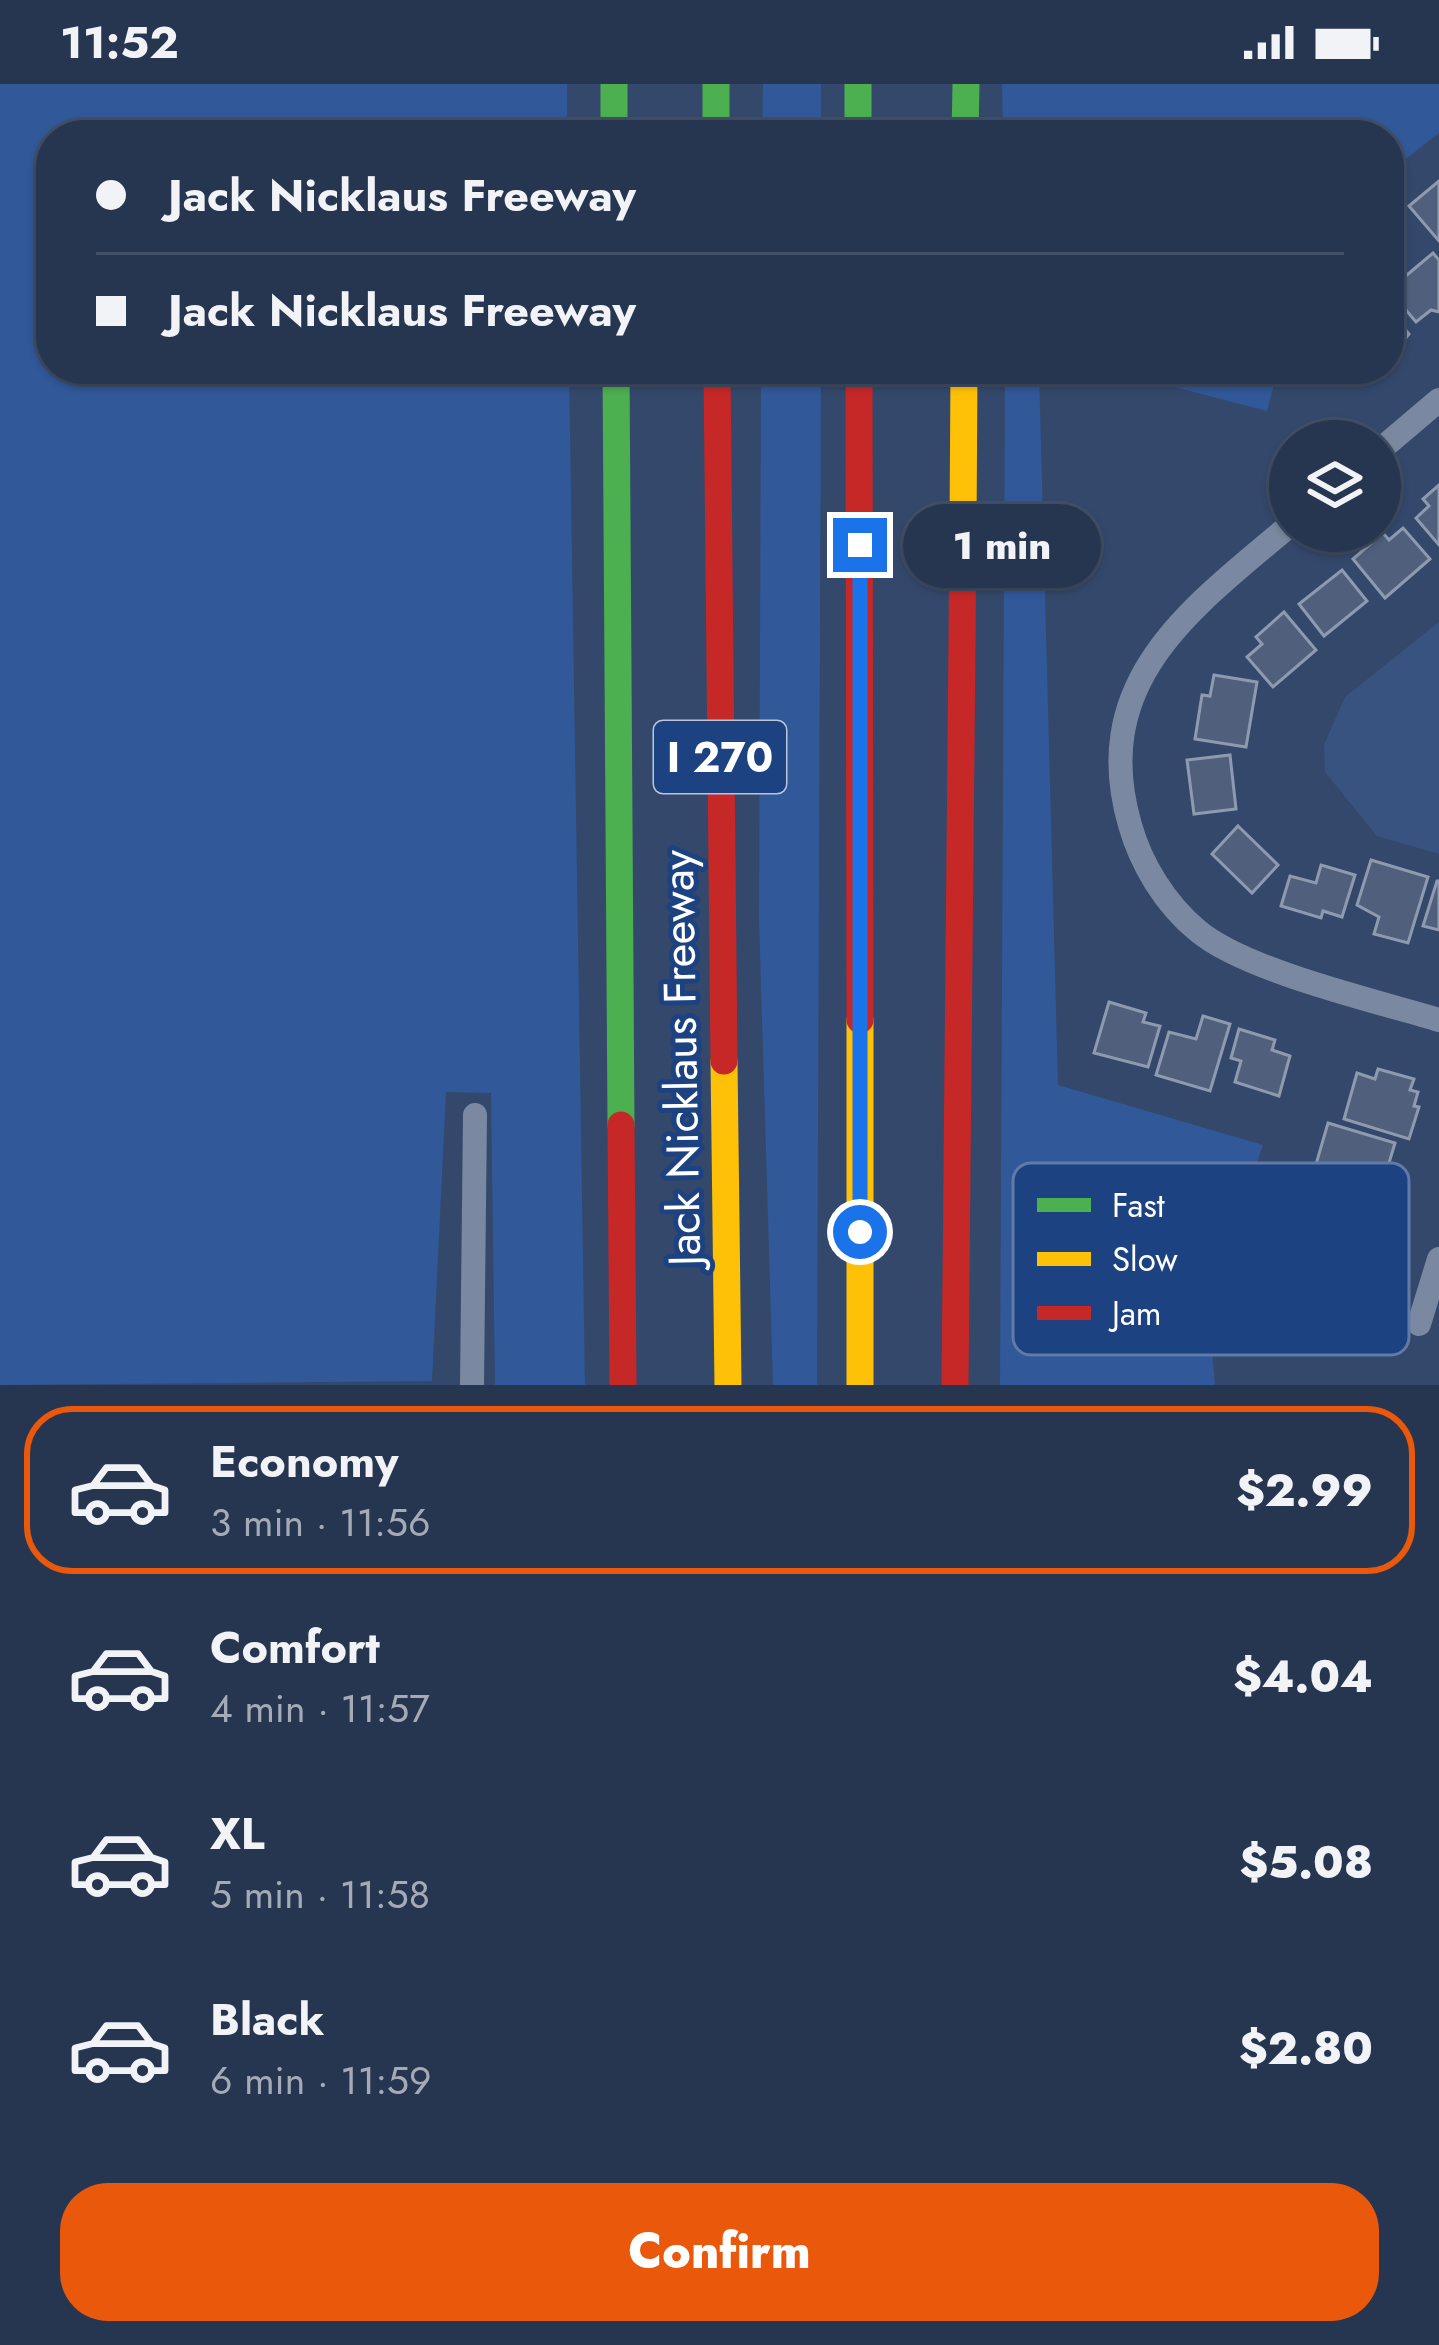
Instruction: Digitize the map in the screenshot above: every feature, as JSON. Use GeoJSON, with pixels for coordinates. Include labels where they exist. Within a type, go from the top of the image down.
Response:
{"type":"FeatureCollection","features":[{"type":"Feature","properties":{"kind":"highway"},"geometry":{"type":"LineString","coordinates":[[614,84],[614,120]]}},
{"type":"Feature","properties":{"kind":"highway"},"geometry":{"type":"LineString","coordinates":[[716,84],[716,120]]}},
{"type":"Feature","properties":{"kind":"highway"},"geometry":{"type":"LineString","coordinates":[[858,84],[858,120]]}},
{"type":"Feature","properties":{"kind":"highway"},"geometry":{"type":"LineString","coordinates":[[965,120],[966,84]]}},
{"type":"Feature","properties":{"kind":"highway"},"geometry":{"type":"LineString","coordinates":[[616,384],[623,1385]]}},
{"type":"Feature","properties":{"kind":"highway","name":"Jack Nicklaus Freeway"},"geometry":{"type":"LineString","coordinates":[[717,384],[728,1385]]}},
{"type":"Feature","properties":{"kind":"highway"},"geometry":{"type":"LineString","coordinates":[[859,384],[860,1385]]}},
{"type":"Feature","properties":{"kind":"highway"},"geometry":{"type":"LineString","coordinates":[[955,1385],[964,384]]}},
{"type":"Feature","properties":{"kind":"street"},"geometry":{"type":"LineString","coordinates":[[1401,432],[1439,400]]}},
{"type":"Feature","properties":{"kind":"street"},"geometry":{"type":"LineString","coordinates":[[1269,543],[1180,617],[1132,692],[1117,780],[1142,865],[1198,932],[1278,971],[1439,1020]]}},
{"type":"Feature","properties":{"kind":"street"},"geometry":{"type":"LineString","coordinates":[[472,1385],[475,1115]]}},
{"type":"Feature","properties":{"kind":"street"},"geometry":{"type":"LineString","coordinates":[[1419,1324],[1439,1259]]}},
{"type":"Feature","properties":{"kind":"shaded area"},"geometry":{"type":"Polygon","coordinates":[[[0,84],[567,84],[567,120],[36,120],[36,384],[569,384],[585,1385],[495,1385],[491,1093],[446,1092],[432,1381],[0,1385],[0,84]]]}},
{"type":"Feature","properties":{"kind":"shaded area"},"geometry":{"type":"Polygon","coordinates":[[[763,84],[821,84],[821,120],[762,120],[763,84]]]}},
{"type":"Feature","properties":{"kind":"shaded area"},"geometry":{"type":"Polygon","coordinates":[[[1002,84],[1439,84],[1439,133],[1404,160],[1404,120],[1003,120],[1002,84]]]}},
{"type":"Feature","properties":{"kind":"shaded area"},"geometry":{"type":"Polygon","coordinates":[[[761,384],[821,384],[817,1385],[773,1385],[759,918],[761,384]]]}},
{"type":"Feature","properties":{"kind":"shaded area"},"geometry":{"type":"Polygon","coordinates":[[[1005,384],[1039,384],[1058,1085],[1263,1145],[1257,1163],[1013,1163],[1013,1355],[1212,1355],[1215,1385],[1000,1385],[1005,384]]]}},
{"type":"Feature","properties":{"kind":"shaded area"},"geometry":{"type":"Polygon","coordinates":[[[1163,384],[1274,384],[1267,411],[1163,384]]]}},
{"type":"Feature","properties":{"kind":"shaded area"},"geometry":{"type":"Polygon","coordinates":[[[1439,622],[1439,854],[1377,836],[1325,772],[1324,745],[1345,697],[1439,622]]]}},
{"type":"Feature","properties":{"kind":"building"},"geometry":{"type":"Polygon","coordinates":[[[1439,181],[1439,241],[1409,206],[1439,181]]]}},
{"type":"Feature","properties":{"kind":"building"},"geometry":{"type":"Polygon","coordinates":[[[1433,253],[1439,260],[1439,312],[1431,310],[1416,322],[1404,308],[1404,277],[1433,253]]]}},
{"type":"Feature","properties":{"kind":"building"},"geometry":{"type":"Polygon","coordinates":[[[1439,485],[1439,545],[1416,518],[1429,506],[1423,499],[1439,485]]]}},
{"type":"Feature","properties":{"kind":"building"},"geometry":{"type":"Polygon","coordinates":[[[1401,530],[1430,559],[1385,598],[1353,559],[1361,552],[1401,552],[1401,530]]]}},
{"type":"Feature","properties":{"kind":"building"},"geometry":{"type":"Polygon","coordinates":[[[1342,570],[1367,601],[1324,636],[1299,604],[1342,570]]]}},
{"type":"Feature","properties":{"kind":"building"},"geometry":{"type":"Polygon","coordinates":[[[1284,612],[1316,650],[1273,687],[1247,657],[1262,644],[1256,637],[1284,612]]]}},
{"type":"Feature","properties":{"kind":"building"},"geometry":{"type":"Polygon","coordinates":[[[1214,675],[1257,682],[1246,747],[1195,739],[1202,695],[1210,696],[1214,675]]]}},
{"type":"Feature","properties":{"kind":"building"},"geometry":{"type":"Polygon","coordinates":[[[1230,755],[1236,809],[1194,814],[1187,760],[1230,755]]]}},
{"type":"Feature","properties":{"kind":"building"},"geometry":{"type":"Polygon","coordinates":[[[1238,826],[1278,865],[1252,893],[1212,854],[1238,826]]]}},
{"type":"Feature","properties":{"kind":"building"},"geometry":{"type":"Polygon","coordinates":[[[1371,860],[1428,877],[1408,943],[1374,934],[1379,917],[1357,905],[1371,860]]]}},
{"type":"Feature","properties":{"kind":"building"},"geometry":{"type":"Polygon","coordinates":[[[1321,865],[1355,875],[1342,917],[1323,911],[1321,918],[1281,906],[1290,876],[1316,883],[1321,865]]]}},
{"type":"Feature","properties":{"kind":"building"},"geometry":{"type":"Polygon","coordinates":[[[1439,881],[1439,930],[1423,926],[1439,881]]]}},
{"type":"Feature","properties":{"kind":"building"},"geometry":{"type":"Polygon","coordinates":[[[1109,1002],[1146,1013],[1143,1022],[1160,1026],[1148,1067],[1094,1053],[1109,1002]]]}},
{"type":"Feature","properties":{"kind":"building"},"geometry":{"type":"Polygon","coordinates":[[[1203,1016],[1230,1024],[1210,1091],[1156,1075],[1169,1032],[1196,1039],[1203,1016]]]}},
{"type":"Feature","properties":{"kind":"building"},"geometry":{"type":"Polygon","coordinates":[[[1239,1029],[1275,1040],[1272,1050],[1290,1056],[1279,1096],[1235,1082],[1241,1061],[1231,1058],[1239,1029]]]}},
{"type":"Feature","properties":{"kind":"building"},"geometry":{"type":"Polygon","coordinates":[[[1378,1069],[1414,1079],[1410,1090],[1418,1092],[1414,1106],[1419,1107],[1409,1139],[1344,1119],[1357,1073],[1375,1079],[1378,1069]]]}},
{"type":"Feature","properties":{"kind":"building"},"geometry":{"type":"Polygon","coordinates":[[[1328,1123],[1395,1143],[1389,1163],[1316,1163],[1328,1123]]]}},
{"type":"Feature","properties":{"kind":"traffic: fast"},"geometry":{"type":"LineString","coordinates":[[614,84],[614,120]]}},
{"type":"Feature","properties":{"kind":"traffic: fast"},"geometry":{"type":"LineString","coordinates":[[716,84],[716,120]]}},
{"type":"Feature","properties":{"kind":"traffic: fast"},"geometry":{"type":"LineString","coordinates":[[858,84],[858,120]]}},
{"type":"Feature","properties":{"kind":"traffic: fast"},"geometry":{"type":"LineString","coordinates":[[965,120],[966,84]]}},
{"type":"Feature","properties":{"kind":"traffic: fast"},"geometry":{"type":"LineString","coordinates":[[616,384],[621,1125]]}},
{"type":"Feature","properties":{"kind":"traffic: slow"},"geometry":{"type":"LineString","coordinates":[[963,532],[964,384]]}},
{"type":"Feature","properties":{"kind":"traffic: slow"},"geometry":{"type":"LineString","coordinates":[[860,1020],[860,1385]]}},
{"type":"Feature","properties":{"kind":"traffic: slow"},"geometry":{"type":"LineString","coordinates":[[724,1061],[728,1385]]}},
{"type":"Feature","properties":{"kind":"traffic: jam"},"geometry":{"type":"LineString","coordinates":[[717,384],[724,1061]]}},
{"type":"Feature","properties":{"kind":"traffic: jam"},"geometry":{"type":"LineString","coordinates":[[859,384],[860,1020]]}},
{"type":"Feature","properties":{"kind":"traffic: jam"},"geometry":{"type":"LineString","coordinates":[[955,1385],[963,532]]}},
{"type":"Feature","properties":{"kind":"traffic: jam"},"geometry":{"type":"LineString","coordinates":[[621,1125],[623,1385]]}},
{"type":"Feature","properties":{"kind":"route"},"geometry":{"type":"LineString","coordinates":[[860,545],[860,1232]]}}]}
